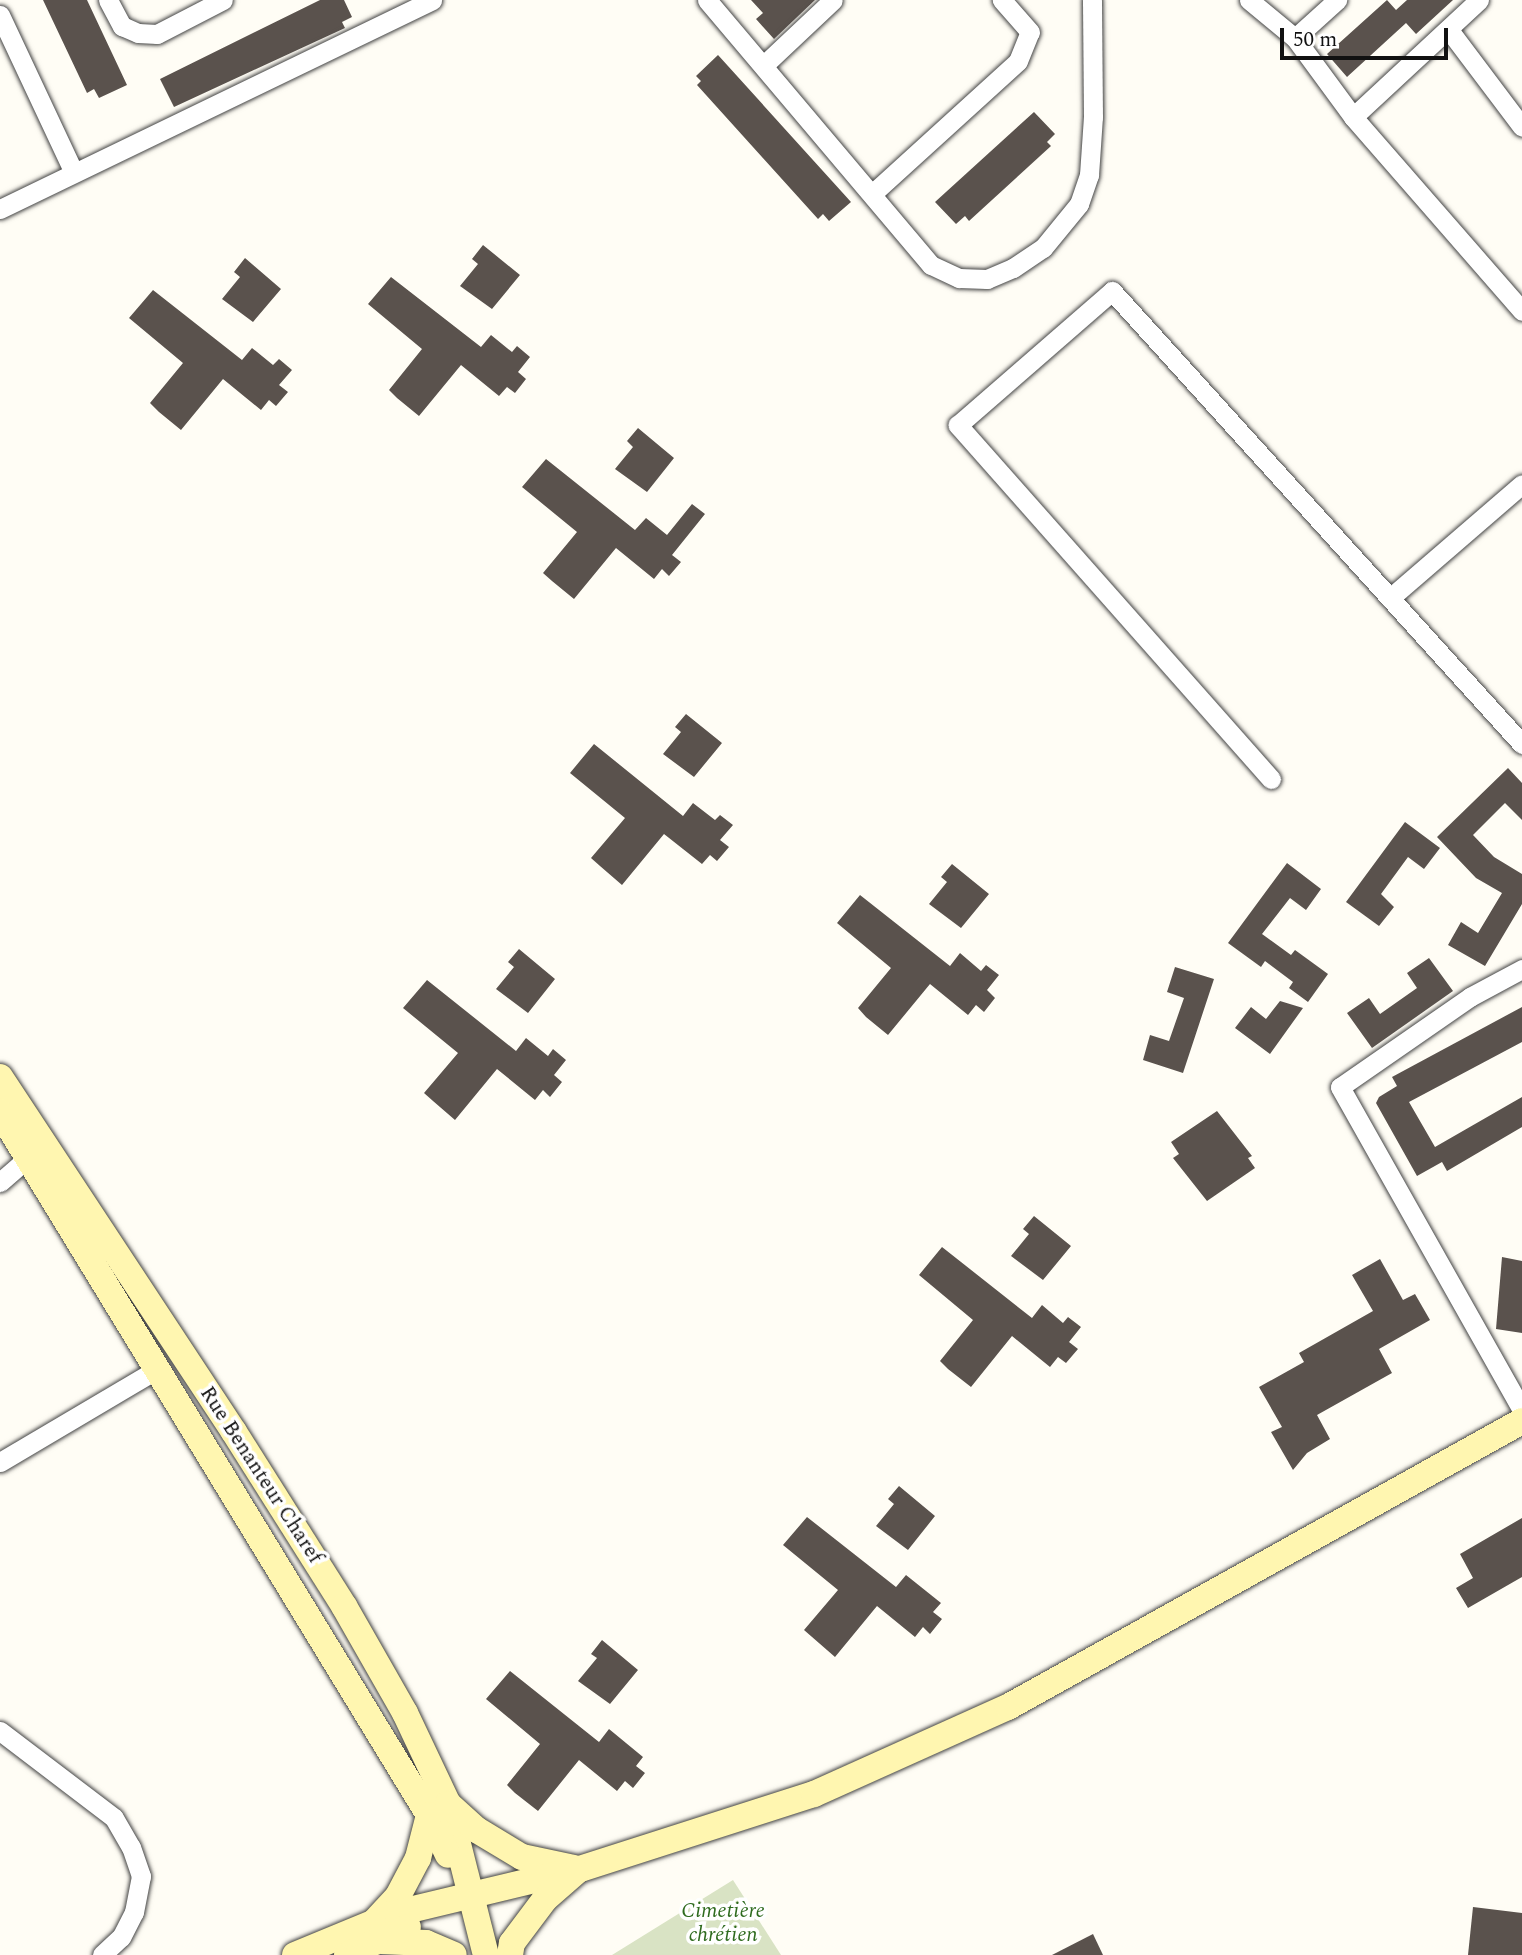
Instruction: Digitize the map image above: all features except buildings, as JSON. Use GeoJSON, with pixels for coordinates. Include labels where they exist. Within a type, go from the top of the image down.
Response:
{"type":"FeatureCollection","features":[{"type":"Feature","properties":{"kind":"main road","name":"Rue Benanteur Charef"},"geometry":{"type":"LineString","coordinates":[[0,1077],[344,1606],[405,1713],[470,1898],[486,1955]]}},
{"type":"Feature","properties":{"kind":"main road","name":"Rue Benanteur Charef"},"geometry":{"type":"LineString","coordinates":[[0,1112],[26,1159],[157,1369],[438,1810]]}},
{"type":"Feature","properties":{"kind":"main road"},"geometry":{"type":"LineString","coordinates":[[295,1955],[375,1932],[470,1898],[579,1869],[814,1794],[1008,1707],[1522,1421]]}},
{"type":"Feature","properties":{"kind":"main road"},"geometry":{"type":"LineString","coordinates":[[347,1955],[375,1932],[398,1896],[438,1810],[522,1857],[579,1869]]}},
{"type":"Feature","properties":{"kind":"main road"},"geometry":{"type":"LineString","coordinates":[[510,1955],[512,1943],[545,1899],[579,1869]]}},
{"type":"Feature","properties":{"kind":"main road"},"geometry":{"type":"LineString","coordinates":[[375,1932],[426,1942],[454,1955]]}},
{"type":"Feature","properties":{"kind":"street"},"geometry":{"type":"LineString","coordinates":[[108,0],[122,26],[138,33],[157,34],[223,0]]}},
{"type":"Feature","properties":{"kind":"street"},"geometry":{"type":"LineString","coordinates":[[0,209],[432,0]]}},
{"type":"Feature","properties":{"kind":"street"},"geometry":{"type":"LineString","coordinates":[[707,0],[765,64],[931,265],[959,278],[987,279],[1013,268],[1043,248],[1079,204],[1089,176],[1093,117],[1092,0]]}},
{"type":"Feature","properties":{"kind":"street"},"geometry":{"type":"LineString","coordinates":[[765,64],[833,0]]}},
{"type":"Feature","properties":{"kind":"street"},"geometry":{"type":"LineString","coordinates":[[872,194],[1018,61],[1030,32],[1002,0]]}},
{"type":"Feature","properties":{"kind":"street"},"geometry":{"type":"LineString","coordinates":[[1249,0],[1295,38],[1353,117],[1522,311]]}},
{"type":"Feature","properties":{"kind":"street"},"geometry":{"type":"LineString","coordinates":[[1295,38],[1337,0]]}},
{"type":"Feature","properties":{"kind":"street"},"geometry":{"type":"LineString","coordinates":[[1353,117],[1479,0]]}},
{"type":"Feature","properties":{"kind":"street"},"geometry":{"type":"LineString","coordinates":[[0,15],[74,173]]}},
{"type":"Feature","properties":{"kind":"street"},"geometry":{"type":"LineString","coordinates":[[1449,30],[1522,127]]}},
{"type":"Feature","properties":{"kind":"street"},"geometry":{"type":"LineString","coordinates":[[1271,779],[958,425],[1112,291],[1522,744]]}},
{"type":"Feature","properties":{"kind":"street"},"geometry":{"type":"LineString","coordinates":[[1390,598],[1522,484]]}},
{"type":"Feature","properties":{"kind":"street"},"geometry":{"type":"LineString","coordinates":[[1522,969],[1471,997],[1340,1087],[1522,1410]]}},
{"type":"Feature","properties":{"kind":"street"},"geometry":{"type":"LineString","coordinates":[[0,1182],[26,1159]]}},
{"type":"Feature","properties":{"kind":"street"},"geometry":{"type":"LineString","coordinates":[[0,1462],[157,1369]]}},
{"type":"Feature","properties":{"kind":"street"},"geometry":{"type":"LineString","coordinates":[[0,1731],[114,1818],[131,1847],[141,1877],[134,1912],[121,1937],[102,1955]]}},
{"type":"Feature","properties":{"kind":"green space","name":"Cimetière chrétien"},"geometry":{"type":"Polygon","coordinates":[[[733,1880],[781,1955],[612,1955],[733,1880]]]}}]}
